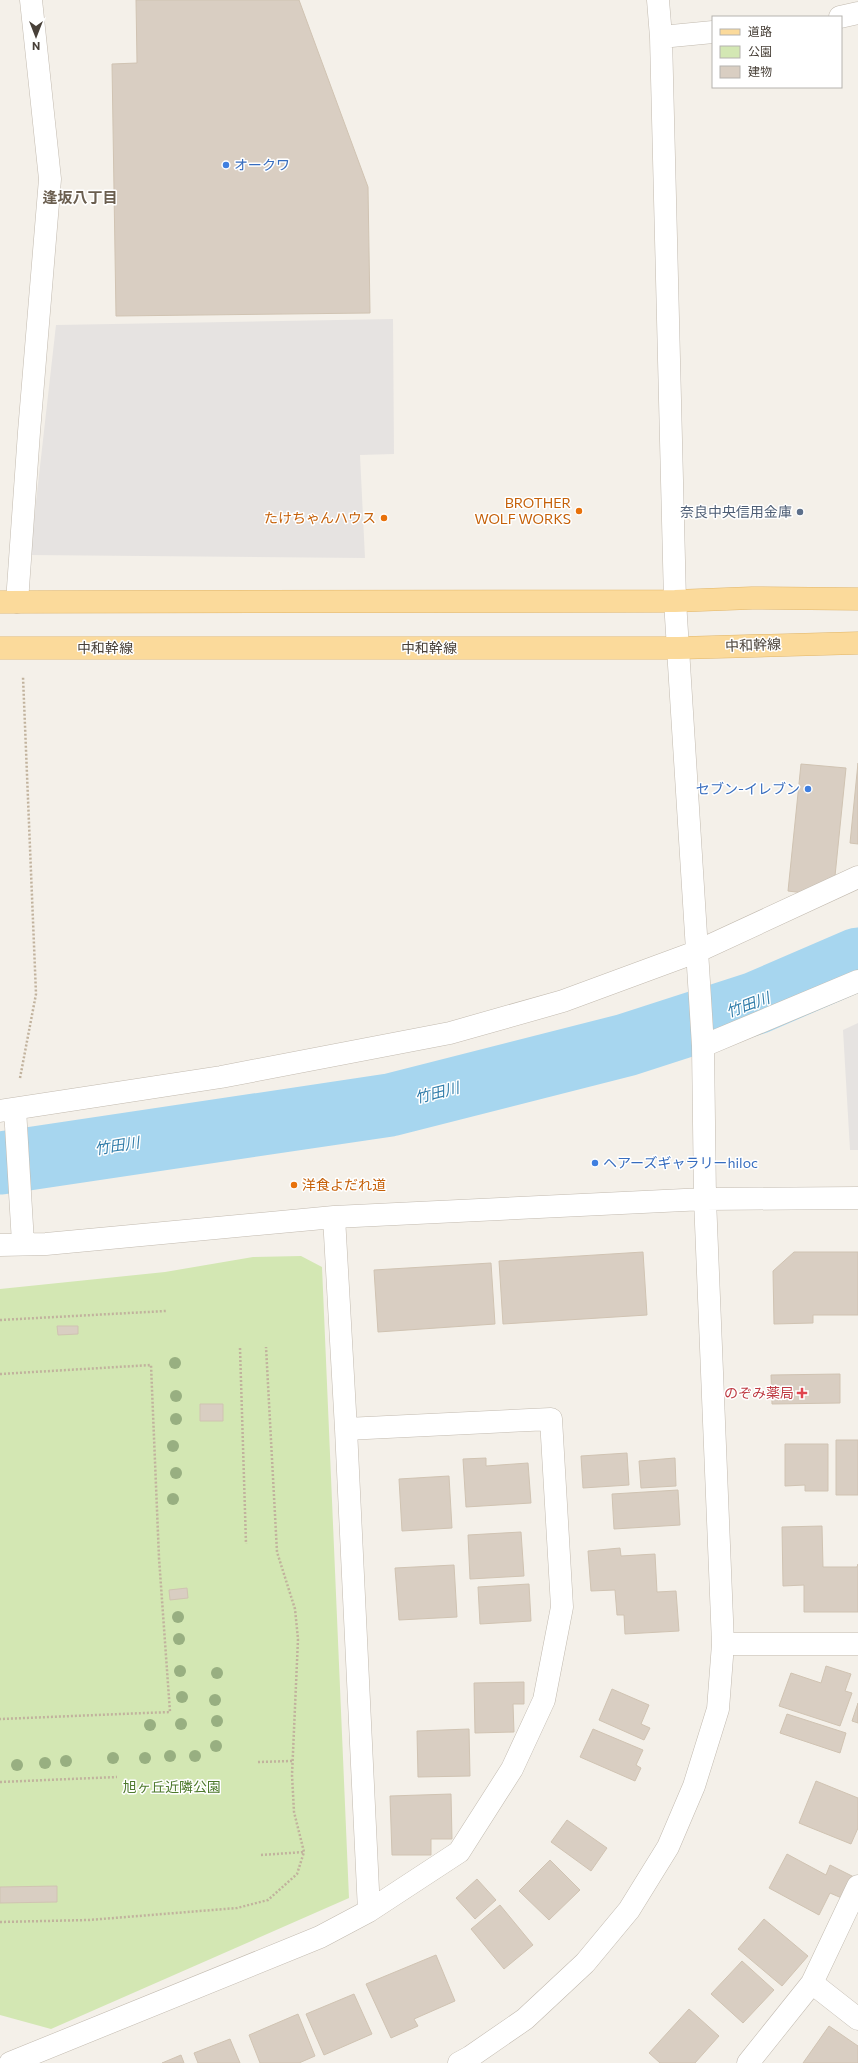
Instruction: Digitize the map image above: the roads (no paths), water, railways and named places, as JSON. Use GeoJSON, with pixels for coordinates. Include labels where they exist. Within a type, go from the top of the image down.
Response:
{"type":"FeatureCollection","features":[{"type":"Feature","properties":{"kind":"main road"},"geometry":{"type":"LineString","coordinates":[[9,602],[675,601],[752,598],[858,599]]}},
{"type":"Feature","properties":{"kind":"main road","name":"中和幹線"},"geometry":{"type":"LineString","coordinates":[[0,648],[679,648],[858,643]]}},
{"type":"Feature","properties":{"kind":"street"},"geometry":{"type":"LineString","coordinates":[[9,602],[29,432],[50,179],[31,0]]}},
{"type":"Feature","properties":{"kind":"street"},"geometry":{"type":"LineString","coordinates":[[459,2063],[470,2058],[525,2019],[585,1963],[629,1910],[668,1847],[694,1786],[718,1708],[723,1644],[706,1199],[703,1049],[675,601],[661,38],[658,0]]}},
{"type":"Feature","properties":{"kind":"street"},"geometry":{"type":"LineString","coordinates":[[842,17],[858,13]]}},
{"type":"Feature","properties":{"kind":"street"},"geometry":{"type":"LineString","coordinates":[[661,38],[712,32]]}},
{"type":"Feature","properties":{"kind":"street"},"geometry":{"type":"LineString","coordinates":[[23,1243],[7,1110],[221,1077],[450,1033],[563,1001],[696,952],[858,876]]}},
{"type":"Feature","properties":{"kind":"street"},"geometry":{"type":"LineString","coordinates":[[703,1049],[858,981]]}},
{"type":"Feature","properties":{"kind":"street"},"geometry":{"type":"LineString","coordinates":[[0,1244],[46,1244],[334,1217],[706,1199],[858,1198]]}},
{"type":"Feature","properties":{"kind":"street"},"geometry":{"type":"LineString","coordinates":[[334,1217],[346,1429],[369,1911]]}},
{"type":"Feature","properties":{"kind":"street"},"geometry":{"type":"LineString","coordinates":[[10,2063],[320,1937],[369,1911],[459,1852],[512,1769],[544,1700],[562,1607],[551,1419],[346,1429]]}},
{"type":"Feature","properties":{"kind":"street"},"geometry":{"type":"LineString","coordinates":[[723,1644],[858,1644]]}},
{"type":"Feature","properties":{"kind":"street"},"geometry":{"type":"LineString","coordinates":[[748,2063],[812,1983],[858,1886]]}},
{"type":"Feature","properties":{"kind":"street"},"geometry":{"type":"LineString","coordinates":[[812,1983],[858,2019]]}},
{"type":"Feature","properties":{"kind":"waterway","name":"竹田川"},"geometry":{"type":"LineString","coordinates":[[0,1163],[390,1105],[626,1045],[756,1003],[858,959]]}},
{"type":"Feature","properties":{"kind":"place","name":"オークワ"},"geometry":{"type":"Point","coordinates":[226,165]}},
{"type":"Feature","properties":{"kind":"place","name":"BROTHER WOLF WORKS"},"geometry":{"type":"Point","coordinates":[579,511]}},
{"type":"Feature","properties":{"kind":"place","name":"奈良中央信用金庫"},"geometry":{"type":"Point","coordinates":[800,512]}},
{"type":"Feature","properties":{"kind":"place","name":"たけちゃんハウス"},"geometry":{"type":"Point","coordinates":[384,518]}},
{"type":"Feature","properties":{"kind":"place","name":"セブン-イレブン"},"geometry":{"type":"Point","coordinates":[808,789]}},
{"type":"Feature","properties":{"kind":"place","name":"ヘアーズギャラリーhiloc"},"geometry":{"type":"Point","coordinates":[595,1163]}},
{"type":"Feature","properties":{"kind":"place","name":"洋食よだれ道"},"geometry":{"type":"Point","coordinates":[294,1185]}},
{"type":"Feature","properties":{"kind":"place","name":"のぞみ薬局"},"geometry":{"type":"Point","coordinates":[802,1393]}},
{"type":"Feature","properties":{"kind":"district","name":"逢坂八丁目"},"geometry":{"type":"Point","coordinates":[80,198]}},
{"type":"Feature","properties":{"kind":"park label","name":"旭ヶ丘近隣公園"},"geometry":{"type":"Point","coordinates":[172,1787]}}]}
